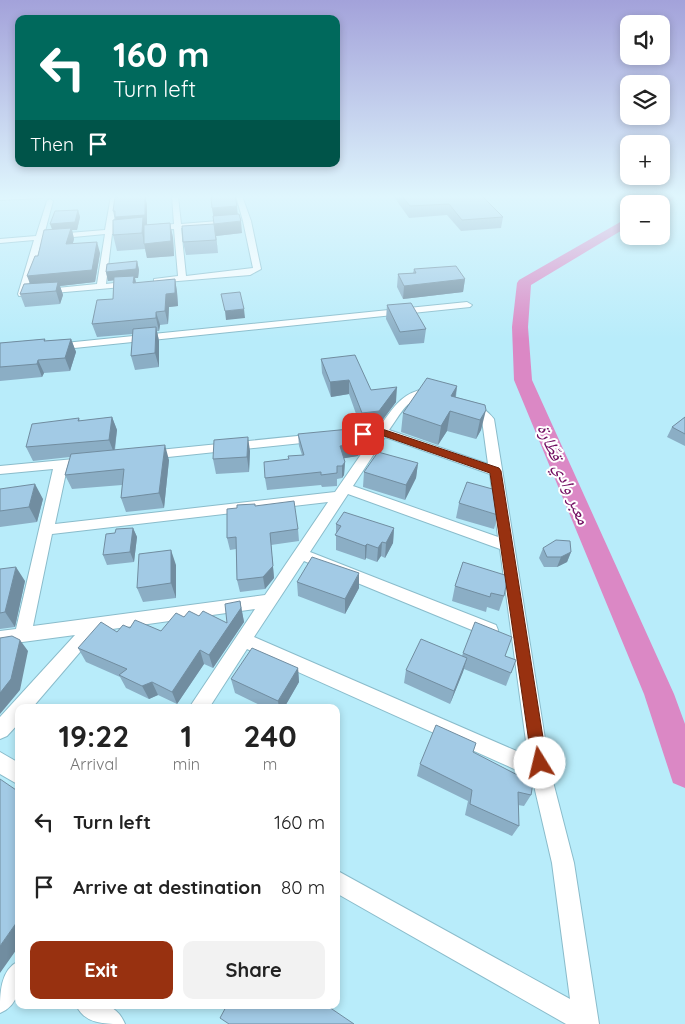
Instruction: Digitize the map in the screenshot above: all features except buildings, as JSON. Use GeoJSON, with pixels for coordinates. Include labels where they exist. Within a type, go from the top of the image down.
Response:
{"type":"FeatureCollection","features":[{"type":"Feature","properties":{"kind":"street"},"geometry":{"type":"LineString","coordinates":[[38,244],[22,294],[250,272],[257,269],[252,244]]}},
{"type":"Feature","properties":{"kind":"street"},"geometry":{"type":"LineString","coordinates":[[101,287],[108,244]]}},
{"type":"Feature","properties":{"kind":"street"},"geometry":{"type":"LineString","coordinates":[[179,244],[182,279]]}},
{"type":"Feature","properties":{"kind":"street"},"geometry":{"type":"LineString","coordinates":[[40,348],[467,305]]}},
{"type":"Feature","properties":{"kind":"street"},"geometry":{"type":"LineString","coordinates":[[201,704],[408,396],[418,391],[428,391],[478,410],[488,419],[540,770],[563,863],[586,1023]]}},
{"type":"Feature","properties":{"kind":"street"},"geometry":{"type":"LineString","coordinates":[[139,456],[382,432],[496,471]]}},
{"type":"Feature","properties":{"kind":"street"},"geometry":{"type":"LineString","coordinates":[[0,470],[100,460]]}},
{"type":"Feature","properties":{"kind":"street"},"geometry":{"type":"LineString","coordinates":[[23,634],[61,464]]}},
{"type":"Feature","properties":{"kind":"street"},"geometry":{"type":"LineString","coordinates":[[46,530],[342,492],[506,545]]}},
{"type":"Feature","properties":{"kind":"street"},"geometry":{"type":"LineString","coordinates":[[301,554],[521,643]]}},
{"type":"Feature","properties":{"kind":"street"},"geometry":{"type":"LineString","coordinates":[[0,638],[269,601]]}},
{"type":"Feature","properties":{"kind":"street"},"geometry":{"type":"LineString","coordinates":[[23,704],[94,625]]}},
{"type":"Feature","properties":{"kind":"street"},"geometry":{"type":"LineString","coordinates":[[243,640],[517,762],[540,770]]}},
{"type":"Feature","properties":{"kind":"street"},"geometry":{"type":"LineString","coordinates":[[0,730],[15,713]]}},
{"type":"Feature","properties":{"kind":"street"},"geometry":{"type":"LineString","coordinates":[[0,762],[15,772]]}},
{"type":"Feature","properties":{"kind":"street"},"geometry":{"type":"LineString","coordinates":[[340,883],[586,1023]]}},
{"type":"Feature","properties":{"kind":"street"},"geometry":{"type":"LineString","coordinates":[[0,1001],[15,979]]}},
{"type":"Feature","properties":{"kind":"street"},"geometry":{"type":"LineString","coordinates":[[93,1009],[112,1024]]}},
{"type":"Feature","properties":{"kind":"waterway","name":"معبر وادي قطّارة"},"geometry":{"type":"LineString","coordinates":[[590,244],[524,283],[520,327],[523,380],[659,694],[685,771]]}},
{"type":"Feature","properties":{"kind":"route"},"geometry":{"type":"LineString","coordinates":[[363,434],[382,432],[496,471],[540,763]]}}]}
